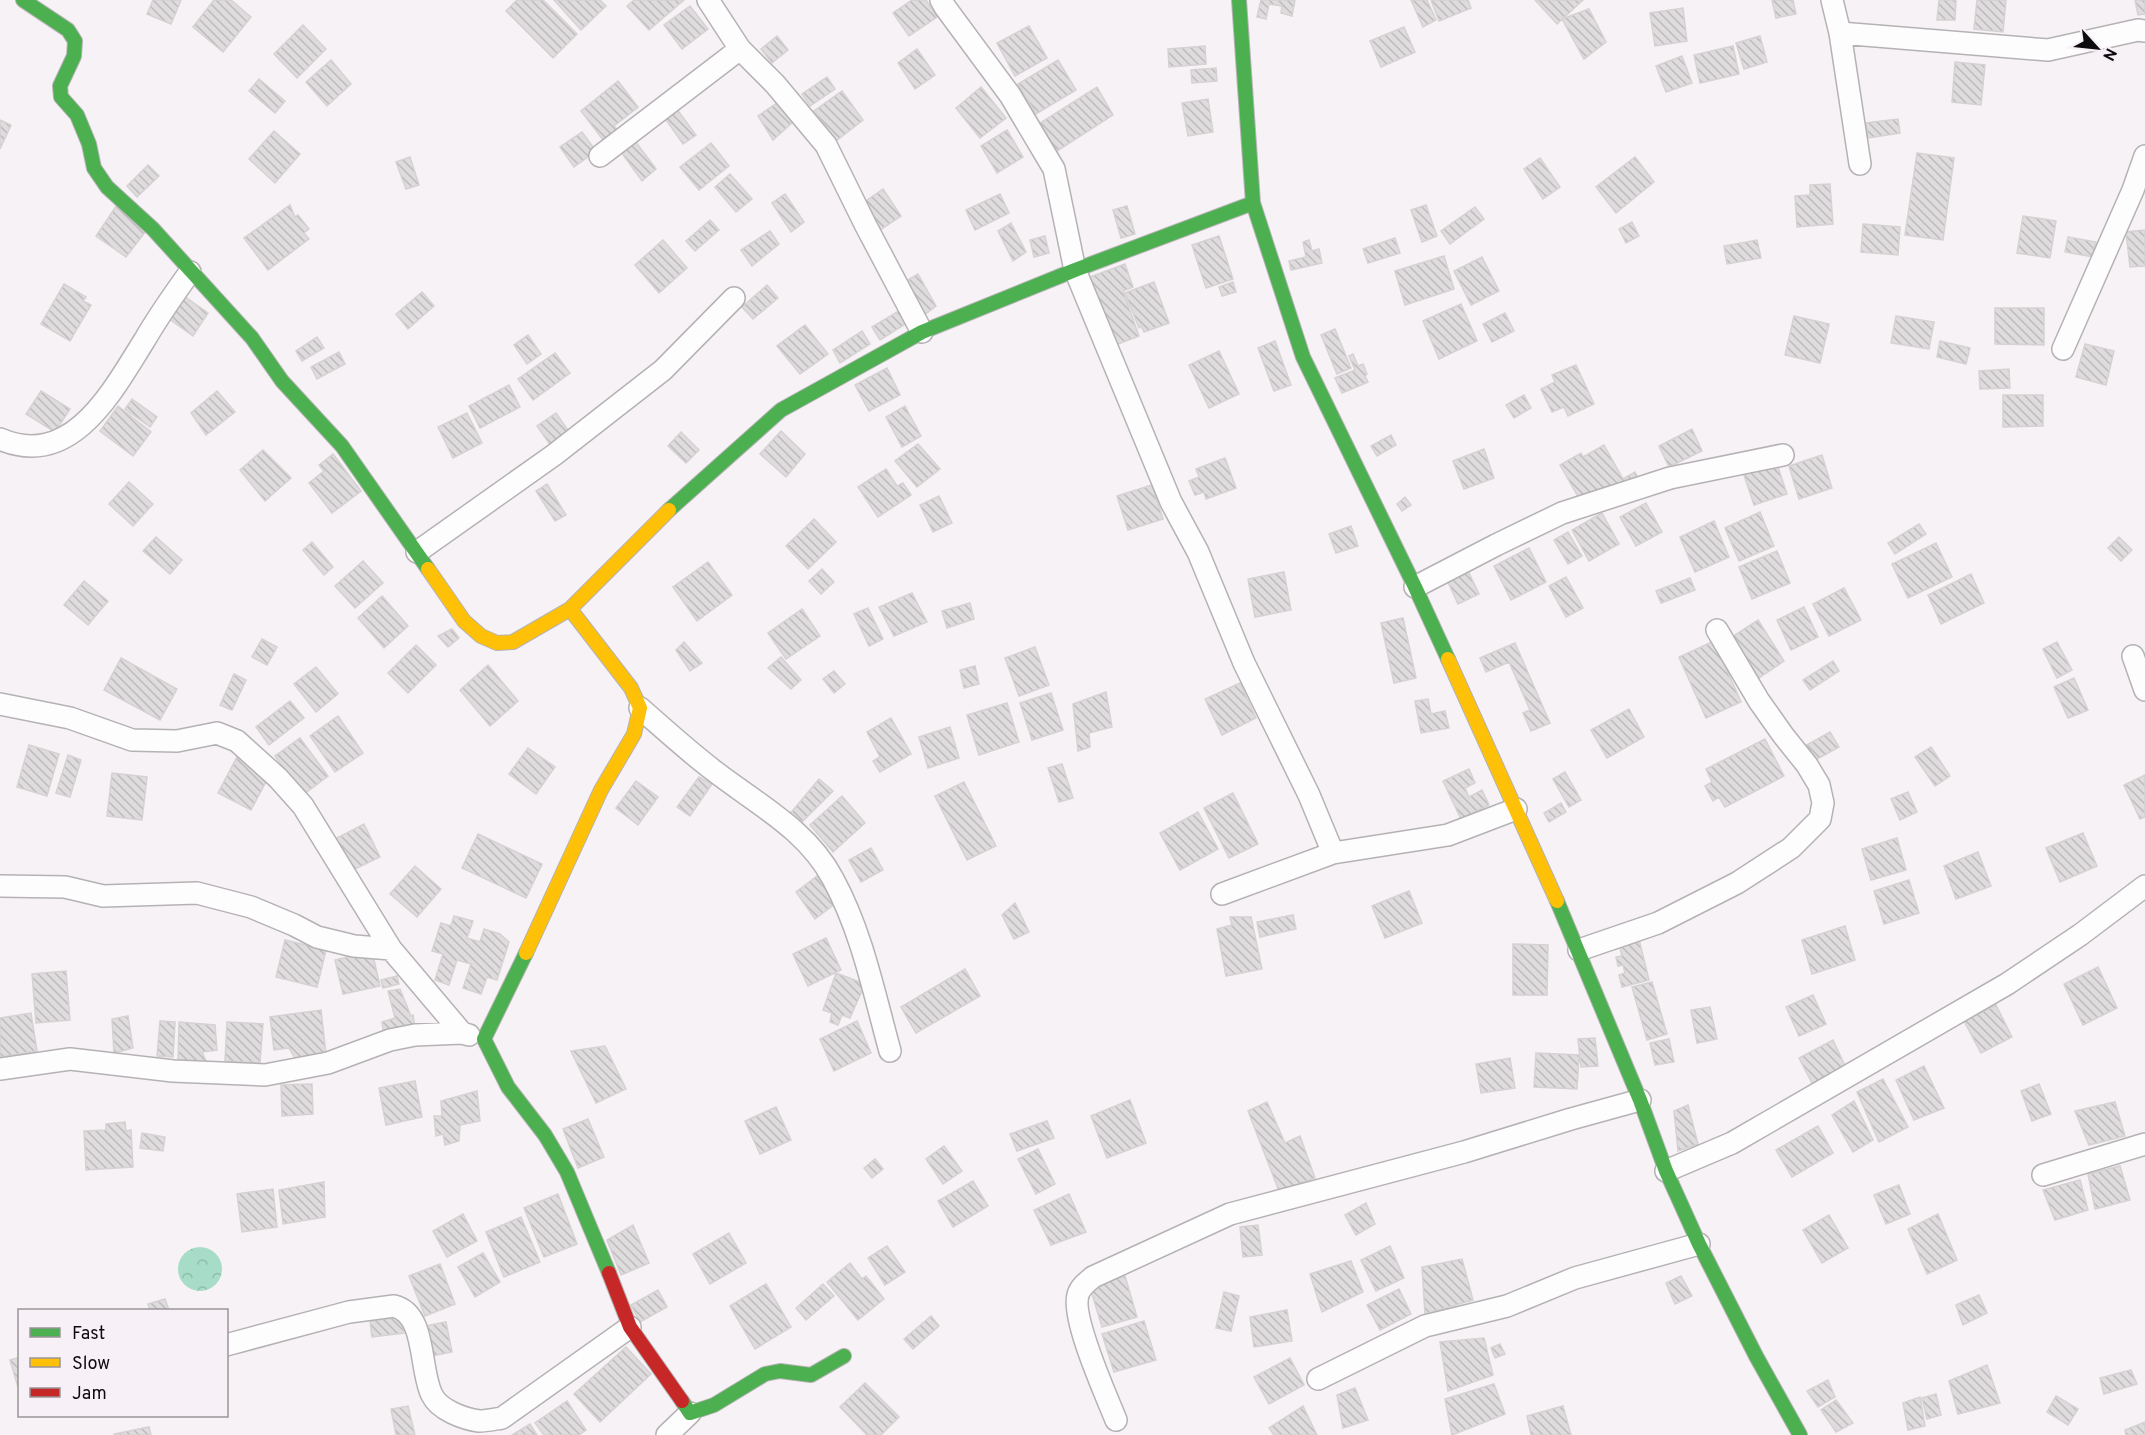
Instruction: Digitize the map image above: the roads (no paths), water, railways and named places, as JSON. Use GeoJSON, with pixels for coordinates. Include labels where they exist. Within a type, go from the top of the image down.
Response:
{"type":"FeatureCollection","features":[{"type":"Feature","properties":{"kind":"street"},"geometry":{"type":"LineString","coordinates":[[23,0],[68,30],[75,41],[74,56],[60,86],[62,97],[77,115],[89,144],[94,168],[107,187],[153,229],[252,338],[282,381],[342,446],[464,621],[481,636],[497,643],[513,642],[570,609],[669,510],[781,410],[922,332],[1075,270],[1253,203]]}},
{"type":"Feature","properties":{"kind":"street"},"geometry":{"type":"LineString","coordinates":[[708,0],[740,49],[775,84],[826,145],[922,332]]}},
{"type":"Feature","properties":{"kind":"street"},"geometry":{"type":"LineString","coordinates":[[941,0],[1010,94],[1054,169],[1075,270],[1171,502],[1198,552],[1244,663],[1309,795],[1333,853]]}},
{"type":"Feature","properties":{"kind":"street"},"geometry":{"type":"LineString","coordinates":[[1239,0],[1253,203],[1303,357],[1415,587],[1579,950],[1640,1100],[1666,1171],[1756,1356],[1800,1435]]}},
{"type":"Feature","properties":{"kind":"street"},"geometry":{"type":"LineString","coordinates":[[1832,0],[1840,33],[1860,164]]}},
{"type":"Feature","properties":{"kind":"street"},"geometry":{"type":"LineString","coordinates":[[1840,33],[2048,50],[2138,30],[2145,31]]}},
{"type":"Feature","properties":{"kind":"street"},"geometry":{"type":"LineString","coordinates":[[600,156],[740,49]]}},
{"type":"Feature","properties":{"kind":"street"},"geometry":{"type":"LineString","coordinates":[[2063,349],[2133,190],[2145,156]]}},
{"type":"Feature","properties":{"kind":"street"},"geometry":{"type":"LineString","coordinates":[[0,439],[9,443],[31,445],[56,443],[72,434],[97,412],[190,272]]}},
{"type":"Feature","properties":{"kind":"street"},"geometry":{"type":"LineString","coordinates":[[417,552],[554,455],[663,370],[734,298]]}},
{"type":"Feature","properties":{"kind":"street"},"geometry":{"type":"LineString","coordinates":[[1415,587],[1562,513],[1670,478],[1783,455]]}},
{"type":"Feature","properties":{"kind":"street"},"geometry":{"type":"LineString","coordinates":[[570,609],[631,688],[640,708],[712,769],[790,826],[812,848],[833,878],[861,943],[890,1051]]}},
{"type":"Feature","properties":{"kind":"street"},"geometry":{"type":"LineString","coordinates":[[1579,950],[1658,923],[1737,883],[1791,848],[1820,819],[1823,803],[1819,785],[1807,765],[1782,735],[1759,701],[1717,630]]}},
{"type":"Feature","properties":{"kind":"street"},"geometry":{"type":"LineString","coordinates":[[2133,656],[2145,690]]}},
{"type":"Feature","properties":{"kind":"street"},"geometry":{"type":"LineString","coordinates":[[0,704],[70,718],[132,740],[177,741],[217,733],[237,741],[278,778],[303,806],[391,949],[462,1033]]}},
{"type":"Feature","properties":{"kind":"street"},"geometry":{"type":"LineString","coordinates":[[484,1039],[601,790],[634,734],[640,708]]}},
{"type":"Feature","properties":{"kind":"street"},"geometry":{"type":"LineString","coordinates":[[1222,894],[1333,853],[1448,835],[1516,809]]}},
{"type":"Feature","properties":{"kind":"street"},"geometry":{"type":"LineString","coordinates":[[0,886],[65,887],[102,896],[197,892],[250,907],[317,937],[354,946],[391,949]]}},
{"type":"Feature","properties":{"kind":"street"},"geometry":{"type":"LineString","coordinates":[[1666,1171],[1732,1143],[2007,984],[2080,935],[2145,886]]}},
{"type":"Feature","properties":{"kind":"street"},"geometry":{"type":"LineString","coordinates":[[0,1069],[70,1059],[173,1071],[265,1075],[328,1063],[390,1040],[415,1035],[462,1033],[484,1039],[507,1087],[545,1135],[567,1172],[630,1327],[690,1413]]}},
{"type":"Feature","properties":{"kind":"street"},"geometry":{"type":"LineString","coordinates":[[1116,1420],[1090,1353],[1077,1309],[1078,1295],[1084,1284],[1093,1277],[1230,1214],[1464,1152],[1640,1100]]}},
{"type":"Feature","properties":{"kind":"street"},"geometry":{"type":"LineString","coordinates":[[2043,1175],[2145,1144]]}},
{"type":"Feature","properties":{"kind":"street"},"geometry":{"type":"LineString","coordinates":[[1318,1379],[1425,1326],[1507,1306],[1575,1278],[1700,1244]]}},
{"type":"Feature","properties":{"kind":"street"},"geometry":{"type":"LineString","coordinates":[[228,1344],[349,1312],[401,1307],[408,1312],[417,1329],[432,1395],[456,1414],[480,1421],[502,1419],[630,1327]]}},
{"type":"Feature","properties":{"kind":"street"},"geometry":{"type":"LineString","coordinates":[[667,1435],[690,1413],[714,1405],[765,1374],[780,1371],[811,1375],[844,1356]]}}]}
